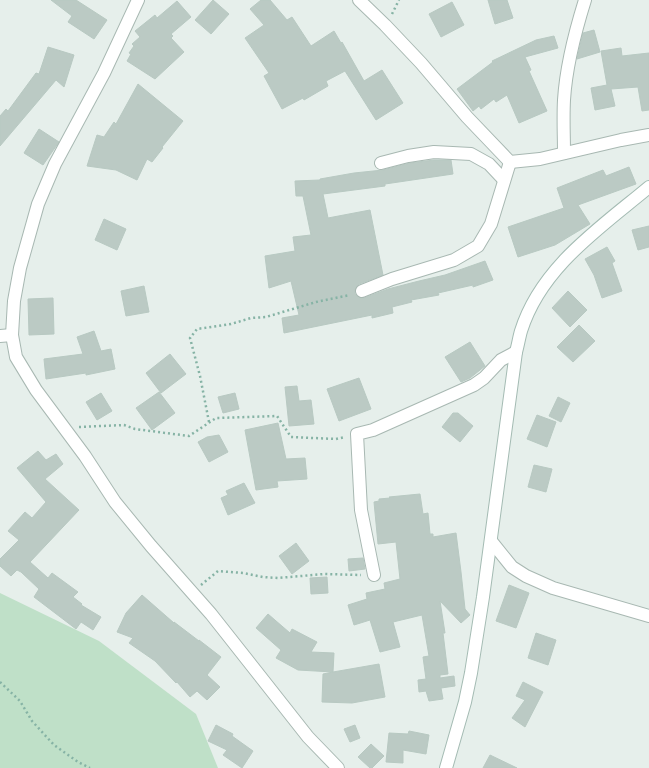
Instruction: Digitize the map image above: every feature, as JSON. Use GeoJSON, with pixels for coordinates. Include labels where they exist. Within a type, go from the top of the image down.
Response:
{"type":"FeatureCollection","features":[{"type":"Feature","properties":{"kind":"street"},"geometry":{"type":"LineString","coordinates":[[138,0],[104,73],[55,164],[38,204],[20,268],[14,301],[12,335],[16,357],[36,390],[85,456],[115,502],[210,614],[308,737],[338,768]]}},
{"type":"Feature","properties":{"kind":"street"},"geometry":{"type":"LineString","coordinates":[[359,0],[401,41],[467,117],[510,162]]}},
{"type":"Feature","properties":{"kind":"street"},"geometry":{"type":"LineString","coordinates":[[564,153],[564,100],[568,70],[577,26],[585,0]]}},
{"type":"Feature","properties":{"kind":"street"},"geometry":{"type":"LineString","coordinates":[[510,162],[540,159],[649,135]]}},
{"type":"Feature","properties":{"kind":"street"},"geometry":{"type":"LineString","coordinates":[[381,163],[408,156],[434,152],[471,154],[489,164],[504,180]]}},
{"type":"Feature","properties":{"kind":"street"},"geometry":{"type":"LineString","coordinates":[[362,291],[392,279],[454,260],[478,246],[491,224],[510,162]]}},
{"type":"Feature","properties":{"kind":"street"},"geometry":{"type":"LineString","coordinates":[[446,768],[465,702],[471,674],[491,541],[516,352],[521,331],[542,288],[562,263],[586,239],[649,187]]}},
{"type":"Feature","properties":{"kind":"street"},"geometry":{"type":"LineString","coordinates":[[0,336],[12,335]]}},
{"type":"Feature","properties":{"kind":"street"},"geometry":{"type":"LineString","coordinates":[[374,575],[361,510],[358,434],[373,430],[474,385],[484,378],[502,360],[516,352]]}},
{"type":"Feature","properties":{"kind":"street"},"geometry":{"type":"LineString","coordinates":[[491,541],[512,567],[526,576],[553,588],[649,616]]}},
{"type":"Feature","properties":{"kind":"path"},"geometry":{"type":"LineString","coordinates":[[209,422],[200,376],[190,338],[197,329],[231,324],[251,318],[266,317],[316,302],[362,291]]}},
{"type":"Feature","properties":{"kind":"path"},"geometry":{"type":"LineString","coordinates":[[64,428],[124,425],[135,429],[189,436],[216,418],[277,416],[291,437],[336,439],[358,434]]}},
{"type":"Feature","properties":{"kind":"path"},"geometry":{"type":"LineString","coordinates":[[192,593],[218,571],[278,578],[324,574],[374,575]]}},
{"type":"Feature","properties":{"kind":"path"},"geometry":{"type":"LineString","coordinates":[[0,682],[20,701],[32,721],[54,746],[90,768]]}},
{"type":"Feature","properties":{"kind":"green space"},"geometry":{"type":"Polygon","coordinates":[[[0,593],[99,641],[196,714],[218,768],[0,768],[0,593]]]}},
{"type":"Feature","properties":{"kind":"building"},"geometry":{"type":"Polygon","coordinates":[[[51,0],[76,0],[107,20],[94,39],[68,22],[72,16],[51,0]]]}},
{"type":"Feature","properties":{"kind":"building"},"geometry":{"type":"Polygon","coordinates":[[[213,0],[229,14],[211,34],[195,20],[213,0]]]}},
{"type":"Feature","properties":{"kind":"building"},"geometry":{"type":"Polygon","coordinates":[[[261,0],[270,0],[287,20],[292,17],[311,46],[334,31],[341,43],[342,42],[364,81],[382,70],[403,103],[376,120],[345,71],[326,81],[328,86],[304,100],[303,98],[282,109],[264,76],[269,73],[245,38],[264,25],[250,9],[261,0]]]}},
{"type":"Feature","properties":{"kind":"building"},"geometry":{"type":"Polygon","coordinates":[[[488,0],[507,0],[513,18],[495,24],[488,0]]]}},
{"type":"Feature","properties":{"kind":"building"},"geometry":{"type":"Polygon","coordinates":[[[177,1],[191,17],[171,34],[173,36],[171,38],[184,52],[155,79],[127,61],[131,54],[129,53],[134,46],[132,44],[140,37],[135,31],[155,15],[157,18],[177,1]]]}},
{"type":"Feature","properties":{"kind":"building"},"geometry":{"type":"Polygon","coordinates":[[[452,2],[464,25],[441,37],[429,14],[452,2]]]}},
{"type":"Feature","properties":{"kind":"building"},"geometry":{"type":"Polygon","coordinates":[[[594,30],[600,52],[577,59],[583,33],[594,30]]]}},
{"type":"Feature","properties":{"kind":"building"},"geometry":{"type":"Polygon","coordinates":[[[554,36],[558,48],[525,57],[531,70],[529,71],[547,111],[519,123],[507,95],[496,102],[494,99],[481,109],[479,106],[473,111],[457,89],[493,62],[492,61],[536,40],[554,36]]]}},
{"type":"Feature","properties":{"kind":"building"},"geometry":{"type":"Polygon","coordinates":[[[48,47],[74,55],[64,87],[56,80],[0,146],[0,116],[6,109],[8,111],[36,73],[39,74],[48,47]]]}},
{"type":"Feature","properties":{"kind":"building"},"geometry":{"type":"Polygon","coordinates":[[[621,48],[622,56],[649,53],[649,110],[642,111],[638,87],[611,89],[615,106],[595,110],[591,88],[607,85],[601,51],[621,48]]]}},
{"type":"Feature","properties":{"kind":"building"},"geometry":{"type":"Polygon","coordinates":[[[138,84],[183,121],[152,162],[147,159],[137,180],[116,170],[87,166],[97,135],[104,137],[114,122],[116,124],[138,84]]]}},
{"type":"Feature","properties":{"kind":"building"},"geometry":{"type":"Polygon","coordinates":[[[39,129],[59,142],[43,165],[24,153],[39,129]]]}},
{"type":"Feature","properties":{"kind":"building"},"geometry":{"type":"Polygon","coordinates":[[[434,160],[451,160],[453,174],[385,184],[385,186],[323,194],[328,218],[370,210],[383,275],[359,284],[355,290],[355,294],[361,298],[364,298],[388,289],[445,275],[485,261],[493,280],[473,287],[473,285],[438,293],[439,295],[411,300],[412,302],[392,307],[393,313],[372,318],[372,315],[284,333],[282,318],[299,315],[291,281],[269,288],[265,256],[295,251],[293,237],[311,235],[303,196],[296,196],[295,181],[320,180],[434,160]]]}},
{"type":"Feature","properties":{"kind":"building"},"geometry":{"type":"Polygon","coordinates":[[[629,167],[636,184],[578,205],[590,224],[555,245],[518,257],[508,227],[564,208],[557,188],[603,170],[606,176],[629,167]]]}},
{"type":"Feature","properties":{"kind":"building"},"geometry":{"type":"Polygon","coordinates":[[[104,219],[126,229],[117,250],[95,240],[104,219]]]}},
{"type":"Feature","properties":{"kind":"building"},"geometry":{"type":"Polygon","coordinates":[[[649,226],[649,247],[638,250],[632,230],[649,226]]]}},
{"type":"Feature","properties":{"kind":"building"},"geometry":{"type":"Polygon","coordinates":[[[607,247],[615,261],[612,263],[622,291],[602,298],[594,275],[585,259],[607,247]]]}},
{"type":"Feature","properties":{"kind":"building"},"geometry":{"type":"Polygon","coordinates":[[[144,286],[149,312],[126,316],[121,291],[144,286]]]}},
{"type":"Feature","properties":{"kind":"building"},"geometry":{"type":"Polygon","coordinates":[[[568,291],[587,310],[570,327],[552,308],[568,291]]]}},
{"type":"Feature","properties":{"kind":"building"},"geometry":{"type":"Polygon","coordinates":[[[53,298],[54,334],[29,335],[28,299],[53,298]]]}},
{"type":"Feature","properties":{"kind":"building"},"geometry":{"type":"Polygon","coordinates":[[[579,325],[595,341],[573,362],[557,347],[579,325]]]}},
{"type":"Feature","properties":{"kind":"building"},"geometry":{"type":"Polygon","coordinates":[[[94,331],[101,351],[111,349],[115,369],[86,375],[86,373],[46,379],[44,359],[83,354],[77,337],[94,331]]]}},
{"type":"Feature","properties":{"kind":"building"},"geometry":{"type":"Polygon","coordinates":[[[470,342],[485,366],[470,378],[461,382],[445,357],[470,342]]]}},
{"type":"Feature","properties":{"kind":"building"},"geometry":{"type":"Polygon","coordinates":[[[170,354],[186,374],[161,393],[146,373],[170,354]]]}},
{"type":"Feature","properties":{"kind":"building"},"geometry":{"type":"Polygon","coordinates":[[[359,378],[371,409],[339,421],[327,389],[359,378]]]}},
{"type":"Feature","properties":{"kind":"building"},"geometry":{"type":"Polygon","coordinates":[[[297,386],[299,401],[311,400],[314,424],[289,426],[285,387],[297,386]]]}},
{"type":"Feature","properties":{"kind":"building"},"geometry":{"type":"Polygon","coordinates":[[[159,392],[175,413],[152,430],[136,408],[159,392]]]}},
{"type":"Feature","properties":{"kind":"building"},"geometry":{"type":"Polygon","coordinates":[[[101,393],[112,411],[97,420],[86,402],[101,393]]]}},
{"type":"Feature","properties":{"kind":"building"},"geometry":{"type":"Polygon","coordinates":[[[235,393],[239,409],[223,413],[218,397],[235,393]]]}},
{"type":"Feature","properties":{"kind":"building"},"geometry":{"type":"Polygon","coordinates":[[[558,397],[570,403],[561,422],[549,416],[558,397]]]}},
{"type":"Feature","properties":{"kind":"building"},"geometry":{"type":"Polygon","coordinates":[[[453,413],[458,413],[473,426],[460,442],[442,427],[453,413]]]}},
{"type":"Feature","properties":{"kind":"building"},"geometry":{"type":"Polygon","coordinates":[[[537,415],[556,422],[547,447],[527,439],[537,415]]]}},
{"type":"Feature","properties":{"kind":"building"},"geometry":{"type":"Polygon","coordinates":[[[278,423],[286,459],[305,458],[307,479],[277,481],[278,487],[256,490],[245,430],[278,423]]]}},
{"type":"Feature","properties":{"kind":"building"},"geometry":{"type":"Polygon","coordinates":[[[219,435],[228,452],[209,462],[198,442],[207,437],[219,435]]]}},
{"type":"Feature","properties":{"kind":"building"},"geometry":{"type":"Polygon","coordinates":[[[38,451],[46,460],[56,454],[63,464],[45,479],[79,510],[30,562],[48,578],[52,573],[78,592],[73,597],[82,604],[81,605],[101,617],[93,630],[81,622],[76,629],[34,597],[39,589],[21,572],[17,570],[11,576],[0,566],[0,559],[19,540],[8,531],[25,512],[32,518],[46,502],[17,468],[38,451]]]}},
{"type":"Feature","properties":{"kind":"building"},"geometry":{"type":"Polygon","coordinates":[[[534,465],[552,469],[546,492],[528,487],[534,465]]]}},
{"type":"Feature","properties":{"kind":"building"},"geometry":{"type":"Polygon","coordinates":[[[244,483],[255,503],[228,515],[221,498],[228,495],[226,491],[244,483]]]}},
{"type":"Feature","properties":{"kind":"building"},"geometry":{"type":"Polygon","coordinates":[[[420,494],[423,514],[428,513],[430,534],[433,534],[433,537],[456,533],[465,609],[470,615],[461,623],[440,601],[445,633],[443,633],[448,674],[440,675],[440,678],[454,676],[455,686],[441,688],[443,699],[429,701],[426,691],[419,692],[418,680],[426,679],[423,657],[429,656],[422,615],[393,622],[400,647],[380,652],[370,620],[354,625],[348,605],[367,599],[366,593],[385,589],[384,583],[400,579],[396,542],[378,544],[374,502],[379,501],[379,499],[390,498],[389,497],[420,494]]]}},
{"type":"Feature","properties":{"kind":"building"},"geometry":{"type":"Polygon","coordinates":[[[296,543],[309,561],[292,574],[279,556],[296,543]]]}},
{"type":"Feature","properties":{"kind":"building"},"geometry":{"type":"Polygon","coordinates":[[[363,558],[365,569],[349,571],[348,559],[363,558]]]}},
{"type":"Feature","properties":{"kind":"building"},"geometry":{"type":"Polygon","coordinates":[[[327,577],[328,593],[311,594],[310,578],[327,577]]]}},
{"type":"Feature","properties":{"kind":"building"},"geometry":{"type":"Polygon","coordinates":[[[509,585],[529,593],[516,628],[496,621],[509,585]]]}},
{"type":"Feature","properties":{"kind":"building"},"geometry":{"type":"Polygon","coordinates":[[[142,595],[174,623],[221,657],[207,675],[220,687],[207,700],[197,691],[190,697],[155,661],[129,643],[133,638],[117,632],[126,613],[142,595]]]}},
{"type":"Feature","properties":{"kind":"building"},"geometry":{"type":"Polygon","coordinates":[[[268,614],[290,633],[292,629],[317,642],[311,652],[334,653],[333,672],[298,670],[276,658],[281,650],[256,628],[268,614]]]}},
{"type":"Feature","properties":{"kind":"building"},"geometry":{"type":"Polygon","coordinates":[[[536,633],[556,640],[548,665],[528,658],[536,633]]]}},
{"type":"Feature","properties":{"kind":"building"},"geometry":{"type":"Polygon","coordinates":[[[379,664],[385,697],[352,703],[322,702],[323,674],[379,664]]]}},
{"type":"Feature","properties":{"kind":"building"},"geometry":{"type":"Polygon","coordinates":[[[523,682],[543,692],[525,727],[512,718],[525,700],[516,696],[523,682]]]}},
{"type":"Feature","properties":{"kind":"building"},"geometry":{"type":"Polygon","coordinates":[[[216,725],[233,734],[232,736],[253,751],[242,768],[223,755],[227,750],[208,741],[216,725]]]}},
{"type":"Feature","properties":{"kind":"building"},"geometry":{"type":"Polygon","coordinates":[[[355,725],[360,738],[350,742],[344,729],[355,725]]]}},
{"type":"Feature","properties":{"kind":"building"},"geometry":{"type":"Polygon","coordinates":[[[409,731],[429,735],[426,754],[403,750],[403,763],[386,762],[389,733],[408,734],[409,731]]]}},
{"type":"Feature","properties":{"kind":"building"},"geometry":{"type":"Polygon","coordinates":[[[371,744],[384,756],[372,768],[370,768],[358,757],[371,744]]]}},
{"type":"Feature","properties":{"kind":"building"},"geometry":{"type":"Polygon","coordinates":[[[490,755],[517,768],[483,768],[490,755]]]}}]}
